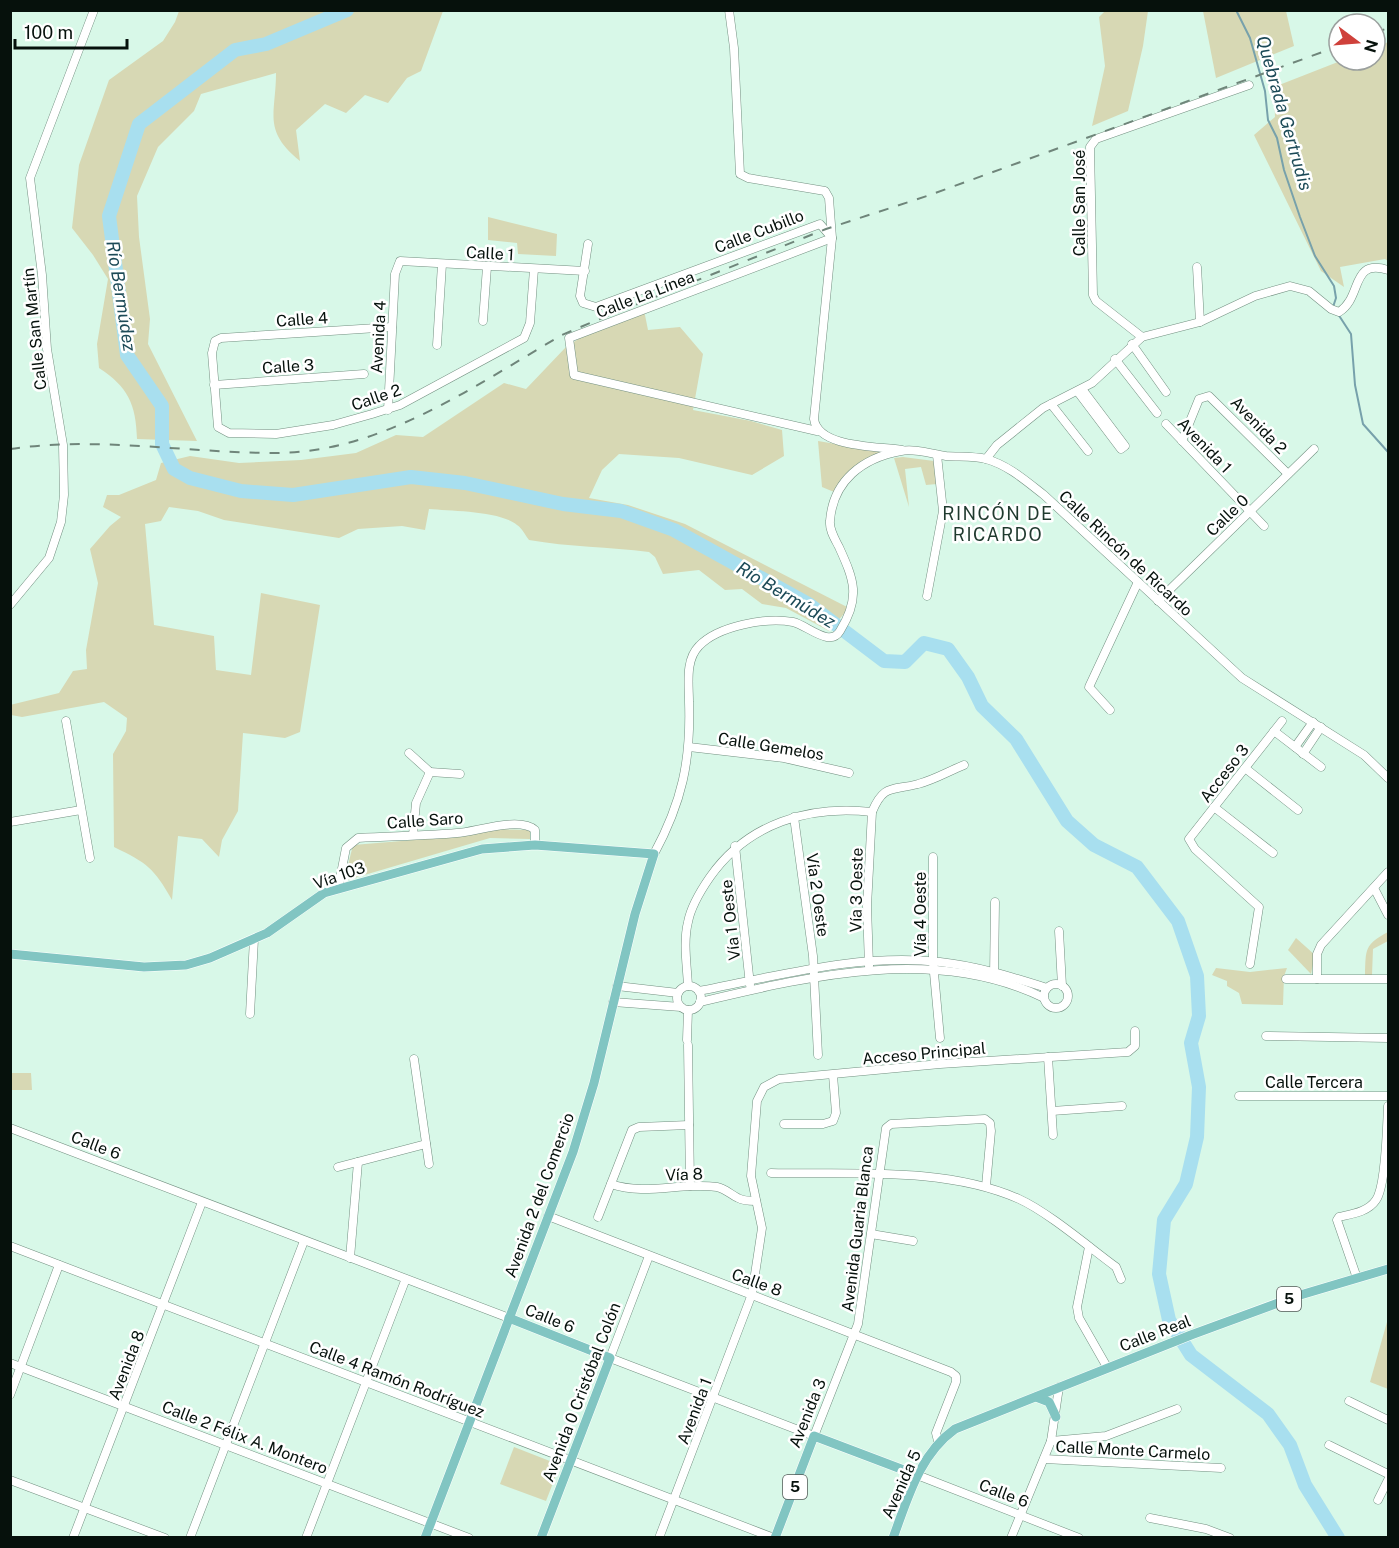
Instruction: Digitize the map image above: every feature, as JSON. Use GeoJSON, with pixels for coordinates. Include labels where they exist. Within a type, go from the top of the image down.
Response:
{"type":"FeatureCollection","features":[{"type":"Feature","properties":{"kind":"main road","name":"Vía 103"},"geometry":{"type":"LineString","coordinates":[[10,954],[134,966],[173,967],[210,958],[254,939],[277,927],[311,900],[338,889],[482,849],[535,846],[654,854]]}},
{"type":"Feature","properties":{"kind":"main road","name":"Avenida 2 del Comercio"},"geometry":{"type":"LineString","coordinates":[[425,1538],[584,1118],[617,986],[654,854]]}},
{"type":"Feature","properties":{"kind":"main road","name":"Calle Real"},"geometry":{"type":"LineString","coordinates":[[939,1441],[981,1417],[1107,1367],[1297,1296],[1389,1269]]}},
{"type":"Feature","properties":{"kind":"main road","name":"Calle 6"},"geometry":{"type":"LineString","coordinates":[[509,1318],[610,1358]]}},
{"type":"Feature","properties":{"kind":"main road","name":"Avenida 0 Cristóbal Colón"},"geometry":{"type":"LineString","coordinates":[[541,1538],[610,1358]]}},
{"type":"Feature","properties":{"kind":"main road"},"geometry":{"type":"LineString","coordinates":[[1035,1397],[1049,1402],[1056,1416]]}},
{"type":"Feature","properties":{"kind":"main road","name":"Calle 6"},"geometry":{"type":"LineString","coordinates":[[814,1436],[917,1475]]}},
{"type":"Feature","properties":{"kind":"main road","name":"Avenida 3"},"geometry":{"type":"LineString","coordinates":[[774,1538],[814,1436]]}},
{"type":"Feature","properties":{"kind":"main road","name":"Avenida 5"},"geometry":{"type":"LineString","coordinates":[[893,1538],[917,1475],[939,1441]]}},
{"type":"Feature","properties":{"kind":"street","name":"Calle San Martín"},"geometry":{"type":"LineString","coordinates":[[10,605],[49,558],[61,522],[64,495],[63,446],[47,349],[42,275],[30,178],[94,10]]}},
{"type":"Feature","properties":{"kind":"street"},"geometry":{"type":"LineString","coordinates":[[729,10],[734,48],[740,174],[748,178],[825,191],[829,198],[832,238],[814,418],[817,431],[850,444],[902,450]]}},
{"type":"Feature","properties":{"kind":"street","name":"Calle San José"},"geometry":{"type":"LineString","coordinates":[[1142,337],[1096,301],[1093,295],[1090,147],[1096,139],[1249,85]]}},
{"type":"Feature","properties":{"kind":"street","name":"Calle Cubillo"},"geometry":{"type":"LineString","coordinates":[[588,244],[580,296],[584,303],[596,307],[816,224],[823,227],[832,238]]}},
{"type":"Feature","properties":{"kind":"street","name":"Calle La Línea"},"geometry":{"type":"LineString","coordinates":[[817,431],[574,375],[569,338],[832,238]]}},
{"type":"Feature","properties":{"kind":"street","name":"Calle 1"},"geometry":{"type":"LineString","coordinates":[[397,266],[400,261],[406,260],[487,267],[585,271]]}},
{"type":"Feature","properties":{"kind":"street"},"geometry":{"type":"LineString","coordinates":[[437,345],[442,264]]}},
{"type":"Feature","properties":{"kind":"street","name":"Avenida 4"},"geometry":{"type":"LineString","coordinates":[[388,410],[397,266]]}},
{"type":"Feature","properties":{"kind":"street"},"geometry":{"type":"LineString","coordinates":[[986,459],[997,445],[1051,404],[1080,391],[1142,337],[1200,322],[1255,296],[1290,286],[1308,291],[1331,309],[1340,312],[1348,305],[1358,279],[1365,270],[1375,266],[1389,270]]}},
{"type":"Feature","properties":{"kind":"street"},"geometry":{"type":"LineString","coordinates":[[483,321],[487,267]]}},
{"type":"Feature","properties":{"kind":"street"},"geometry":{"type":"LineString","coordinates":[[1197,267],[1200,322]]}},
{"type":"Feature","properties":{"kind":"street","name":"Calle 2"},"geometry":{"type":"LineString","coordinates":[[214,385],[216,421],[222,431],[276,434],[309,430],[388,410],[524,338],[530,323],[534,269]]}},
{"type":"Feature","properties":{"kind":"street","name":"Calle 4"},"geometry":{"type":"LineString","coordinates":[[214,385],[212,353],[215,341],[221,338],[392,327]]}},
{"type":"Feature","properties":{"kind":"street"},"geometry":{"type":"LineString","coordinates":[[1132,344],[1166,392]]}},
{"type":"Feature","properties":{"kind":"street"},"geometry":{"type":"LineString","coordinates":[[1115,359],[1157,413]]}},
{"type":"Feature","properties":{"kind":"street","name":"Calle 3"},"geometry":{"type":"LineString","coordinates":[[214,385],[364,374]]}},
{"type":"Feature","properties":{"kind":"street"},"geometry":{"type":"LineString","coordinates":[[1080,391],[1125,446],[1121,449],[1080,391]]}},
{"type":"Feature","properties":{"kind":"street","name":"Avenida 2"},"geometry":{"type":"LineString","coordinates":[[1182,441],[1199,399],[1209,396],[1288,474]]}},
{"type":"Feature","properties":{"kind":"street"},"geometry":{"type":"LineString","coordinates":[[1051,404],[1088,451]]}},
{"type":"Feature","properties":{"kind":"street","name":"Avenida 1"},"geometry":{"type":"LineString","coordinates":[[1166,424],[1264,526]]}},
{"type":"Feature","properties":{"kind":"street","name":"Calle 0"},"geometry":{"type":"LineString","coordinates":[[1158,601],[1314,449]]}},
{"type":"Feature","properties":{"kind":"street"},"geometry":{"type":"LineString","coordinates":[[654,854],[679,802],[689,747],[689,666],[697,647],[706,640],[738,626],[773,621],[793,622],[824,637],[838,635],[852,612],[854,591],[851,574],[830,523],[836,491],[856,469],[902,450]]}},
{"type":"Feature","properties":{"kind":"street","name":"Calle Rincón de Ricardo"},"geometry":{"type":"LineString","coordinates":[[902,450],[986,459],[1018,475],[1044,495],[1242,678],[1364,755],[1389,778]]}},
{"type":"Feature","properties":{"kind":"street"},"geometry":{"type":"LineString","coordinates":[[927,596],[943,511],[937,455]]}},
{"type":"Feature","properties":{"kind":"street"},"geometry":{"type":"LineString","coordinates":[[1110,710],[1089,687],[1138,582]]}},
{"type":"Feature","properties":{"kind":"street"},"geometry":{"type":"LineString","coordinates":[[66,721],[90,858]]}},
{"type":"Feature","properties":{"kind":"street","name":"Acceso 3"},"geometry":{"type":"LineString","coordinates":[[1250,964],[1259,907],[1189,842],[1282,721]]}},
{"type":"Feature","properties":{"kind":"street"},"geometry":{"type":"LineString","coordinates":[[1295,747],[1313,722]]}},
{"type":"Feature","properties":{"kind":"street"},"geometry":{"type":"LineString","coordinates":[[1303,753],[1321,727]]}},
{"type":"Feature","properties":{"kind":"street"},"geometry":{"type":"LineString","coordinates":[[1274,731],[1322,767]]}},
{"type":"Feature","properties":{"kind":"street","name":"Calle Gemelos"},"geometry":{"type":"LineString","coordinates":[[689,747],[784,758],[849,773]]}},
{"type":"Feature","properties":{"kind":"street"},"geometry":{"type":"LineString","coordinates":[[409,753],[430,772],[460,774]]}},
{"type":"Feature","properties":{"kind":"street"},"geometry":{"type":"LineString","coordinates":[[688,986],[686,939],[690,914],[703,888],[735,846],[763,829],[794,817],[837,809],[872,812],[880,795],[887,790],[918,784],[964,765]]}},
{"type":"Feature","properties":{"kind":"street"},"geometry":{"type":"LineString","coordinates":[[1245,768],[1298,810]]}},
{"type":"Feature","properties":{"kind":"street"},"geometry":{"type":"LineString","coordinates":[[413,835],[416,803],[430,772]]}},
{"type":"Feature","properties":{"kind":"street"},"geometry":{"type":"LineString","coordinates":[[1214,807],[1273,853]]}},
{"type":"Feature","properties":{"kind":"street"},"geometry":{"type":"LineString","coordinates":[[10,822],[81,810]]}},
{"type":"Feature","properties":{"kind":"street","name":"Vía 3 Oeste"},"geometry":{"type":"LineString","coordinates":[[869,970],[867,906],[872,812]]}},
{"type":"Feature","properties":{"kind":"street","name":"Vía 2 Oeste"},"geometry":{"type":"LineString","coordinates":[[794,817],[813,967],[818,1055]]}},
{"type":"Feature","properties":{"kind":"street","name":"Calle Saro"},"geometry":{"type":"LineString","coordinates":[[338,889],[345,848],[352,840],[460,833],[485,826],[528,826],[535,830],[535,846]]}},
{"type":"Feature","properties":{"kind":"street","name":"Vía 1 Oeste"},"geometry":{"type":"LineString","coordinates":[[735,846],[751,990]]}},
{"type":"Feature","properties":{"kind":"street","name":"Vía 4 Oeste"},"geometry":{"type":"LineString","coordinates":[[933,857],[933,966],[940,1038]]}},
{"type":"Feature","properties":{"kind":"street"},"geometry":{"type":"LineString","coordinates":[[1317,980],[1317,954],[1321,945],[1389,872]]}},
{"type":"Feature","properties":{"kind":"street"},"geometry":{"type":"LineString","coordinates":[[1374,888],[1389,915]]}},
{"type":"Feature","properties":{"kind":"street"},"geometry":{"type":"LineString","coordinates":[[994,976],[995,902]]}},
{"type":"Feature","properties":{"kind":"street"},"geometry":{"type":"LineString","coordinates":[[994,976],[1044,998],[1051,1007],[1062,1006],[1067,997],[1062,986],[1059,931]]}},
{"type":"Feature","properties":{"kind":"street"},"geometry":{"type":"LineString","coordinates":[[250,1014],[254,939]]}},
{"type":"Feature","properties":{"kind":"street"},"geometry":{"type":"LineString","coordinates":[[688,986],[699,991],[813,967],[869,961],[933,966],[1047,988],[1054,984],[1062,986]]}},
{"type":"Feature","properties":{"kind":"street"},"geometry":{"type":"LineString","coordinates":[[613,1002],[695,1008],[700,1002],[814,977],[869,970],[933,966]]}},
{"type":"Feature","properties":{"kind":"street"},"geometry":{"type":"LineString","coordinates":[[1286,979],[1389,979]]}},
{"type":"Feature","properties":{"kind":"street"},"geometry":{"type":"LineString","coordinates":[[617,986],[678,993],[688,986]]}},
{"type":"Feature","properties":{"kind":"street"},"geometry":{"type":"LineString","coordinates":[[1044,998],[1047,988]]}},
{"type":"Feature","properties":{"kind":"street"},"geometry":{"type":"LineString","coordinates":[[699,991],[700,1002]]}},
{"type":"Feature","properties":{"kind":"street"},"geometry":{"type":"LineString","coordinates":[[678,993],[678,1000],[685,1008],[688,1042],[690,1186]]}},
{"type":"Feature","properties":{"kind":"street","name":"Acceso Principal"},"geometry":{"type":"LineString","coordinates":[[756,1201],[751,1176],[757,1101],[764,1087],[779,1079],[1128,1052],[1135,1046],[1135,1031]]}},
{"type":"Feature","properties":{"kind":"street"},"geometry":{"type":"LineString","coordinates":[[1266,1036],[1389,1038]]}},
{"type":"Feature","properties":{"kind":"street"},"geometry":{"type":"LineString","coordinates":[[1048,1057],[1053,1135]]}},
{"type":"Feature","properties":{"kind":"street"},"geometry":{"type":"LineString","coordinates":[[414,1059],[429,1164]]}},
{"type":"Feature","properties":{"kind":"street"},"geometry":{"type":"LineString","coordinates":[[784,1124],[823,1124],[833,1121],[836,1113],[833,1075]]}},
{"type":"Feature","properties":{"kind":"street","name":"Calle Tercera"},"geometry":{"type":"LineString","coordinates":[[1239,1096],[1389,1096]]}},
{"type":"Feature","properties":{"kind":"street"},"geometry":{"type":"LineString","coordinates":[[1052,1111],[1122,1106]]}},
{"type":"Feature","properties":{"kind":"street"},"geometry":{"type":"LineString","coordinates":[[1357,1278],[1337,1220],[1363,1211],[1371,1205],[1379,1193],[1386,1172],[1389,1106]]}},
{"type":"Feature","properties":{"kind":"street","name":"Avenida Guaria Blanca"},"geometry":{"type":"LineString","coordinates":[[855,1333],[886,1128],[891,1124],[985,1119],[990,1123],[991,1131],[986,1186]]}},
{"type":"Feature","properties":{"kind":"street"},"geometry":{"type":"LineString","coordinates":[[598,1217],[632,1130],[639,1127],[689,1125]]}},
{"type":"Feature","properties":{"kind":"street","name":"Calle 6"},"geometry":{"type":"LineString","coordinates":[[10,1128],[405,1281],[509,1318]]}},
{"type":"Feature","properties":{"kind":"street"},"geometry":{"type":"LineString","coordinates":[[338,1167],[426,1144]]}},
{"type":"Feature","properties":{"kind":"street"},"geometry":{"type":"LineString","coordinates":[[350,1258],[358,1162]]}},
{"type":"Feature","properties":{"kind":"street"},"geometry":{"type":"LineString","coordinates":[[771,1173],[942,1179],[986,1186],[1022,1200],[1116,1267],[1121,1279]]}},
{"type":"Feature","properties":{"kind":"street","name":"Vía 8"},"geometry":{"type":"LineString","coordinates":[[611,1184],[633,1191],[690,1186],[724,1189],[740,1199],[756,1201]]}},
{"type":"Feature","properties":{"kind":"street","name":"Avenida 1"},"geometry":{"type":"LineString","coordinates":[[659,1538],[752,1294],[762,1228],[756,1201]]}},
{"type":"Feature","properties":{"kind":"street","name":"Avenida 8"},"geometry":{"type":"LineString","coordinates":[[73,1538],[165,1304],[202,1202]]}},
{"type":"Feature","properties":{"kind":"street","name":"Calle 8"},"geometry":{"type":"LineString","coordinates":[[548,1216],[855,1333],[956,1376]]}},
{"type":"Feature","properties":{"kind":"street"},"geometry":{"type":"LineString","coordinates":[[871,1234],[913,1241]]}},
{"type":"Feature","properties":{"kind":"street"},"geometry":{"type":"LineString","coordinates":[[190,1538],[304,1241]]}},
{"type":"Feature","properties":{"kind":"street","name":"Calle 4 Ramón Rodríguez"},"geometry":{"type":"LineString","coordinates":[[10,1246],[774,1538]]}},
{"type":"Feature","properties":{"kind":"street"},"geometry":{"type":"LineString","coordinates":[[1089,1247],[1077,1307],[1079,1318],[1107,1367]]}},
{"type":"Feature","properties":{"kind":"street","name":"Avenida 0 Cristóbal Colón"},"geometry":{"type":"LineString","coordinates":[[610,1358],[649,1256]]}},
{"type":"Feature","properties":{"kind":"street"},"geometry":{"type":"LineString","coordinates":[[10,1395],[58,1265]]}},
{"type":"Feature","properties":{"kind":"street"},"geometry":{"type":"LineString","coordinates":[[306,1538],[405,1281]]}},
{"type":"Feature","properties":{"kind":"street","name":"Avenida 3"},"geometry":{"type":"LineString","coordinates":[[814,1436],[855,1333]]}},
{"type":"Feature","properties":{"kind":"street","name":"Calle 6"},"geometry":{"type":"LineString","coordinates":[[610,1358],[814,1436]]}},
{"type":"Feature","properties":{"kind":"street","name":"Calle 2 Félix A. Montero"},"geometry":{"type":"LineString","coordinates":[[10,1363],[126,1405],[469,1538]]}},
{"type":"Feature","properties":{"kind":"street","name":"Avenida 5"},"geometry":{"type":"LineString","coordinates":[[939,1441],[936,1433],[956,1382],[956,1376]]}},
{"type":"Feature","properties":{"kind":"street"},"geometry":{"type":"LineString","coordinates":[[1011,1538],[1051,1441],[1059,1387]]}},
{"type":"Feature","properties":{"kind":"street"},"geometry":{"type":"LineString","coordinates":[[1349,1401],[1389,1420]]}},
{"type":"Feature","properties":{"kind":"street"},"geometry":{"type":"LineString","coordinates":[[1051,1441],[1106,1436],[1177,1409]]}},
{"type":"Feature","properties":{"kind":"street"},"geometry":{"type":"LineString","coordinates":[[1329,1445],[1389,1474]]}},
{"type":"Feature","properties":{"kind":"street","name":"Calle Monte Carmelo"},"geometry":{"type":"LineString","coordinates":[[1044,1459],[1221,1468]]}},
{"type":"Feature","properties":{"kind":"street","name":"Calle 6"},"geometry":{"type":"LineString","coordinates":[[917,1475],[1079,1538]]}},
{"type":"Feature","properties":{"kind":"street"},"geometry":{"type":"LineString","coordinates":[[10,1479],[165,1538]]}},
{"type":"Feature","properties":{"kind":"street"},"geometry":{"type":"LineString","coordinates":[[1378,1500],[1389,1480]]}},
{"type":"Feature","properties":{"kind":"street"},"geometry":{"type":"LineString","coordinates":[[1150,1518],[1230,1538]]}},
{"type":"Feature","properties":{"kind":"green space"},"geometry":{"type":"Polygon","coordinates":[[[179,11],[443,11],[421,71],[407,78],[388,103],[365,95],[346,113],[325,104],[296,130],[300,161],[280,140],[276,130],[274,111],[276,73],[201,94],[194,111],[158,147],[137,196],[139,237],[150,319],[148,344],[197,441],[137,439],[135,416],[124,390],[99,368],[97,344],[108,279],[72,228],[79,165],[109,80],[163,41],[179,11]]]}},
{"type":"Feature","properties":{"kind":"green space"},"geometry":{"type":"Polygon","coordinates":[[[1105,11],[1148,11],[1143,46],[1128,111],[1092,126],[1105,66],[1099,17],[1105,11]]]}},
{"type":"Feature","properties":{"kind":"green space"},"geometry":{"type":"Polygon","coordinates":[[[1203,11],[1286,11],[1294,46],[1216,78],[1203,11]]]}},
{"type":"Feature","properties":{"kind":"green space"},"geometry":{"type":"Polygon","coordinates":[[[1387,42],[1388,261],[1385,259],[1340,267],[1344,287],[1321,271],[1254,135],[1275,117],[1274,87],[1327,66],[1327,72],[1387,72],[1387,42]]]}},
{"type":"Feature","properties":{"kind":"green space"},"geometry":{"type":"Polygon","coordinates":[[[488,217],[557,234],[556,256],[518,254],[517,243],[488,240],[488,217]]]}},
{"type":"Feature","properties":{"kind":"green space"},"geometry":{"type":"Polygon","coordinates":[[[644,310],[648,330],[680,327],[703,354],[693,410],[751,421],[782,430],[784,456],[752,475],[679,458],[619,454],[602,470],[589,498],[628,505],[685,524],[849,608],[829,631],[786,608],[762,604],[742,589],[725,590],[699,570],[663,574],[655,557],[649,552],[529,540],[522,530],[510,520],[488,514],[429,509],[425,530],[402,526],[358,529],[339,538],[224,520],[198,511],[169,507],[161,521],[145,524],[154,625],[214,636],[216,670],[251,675],[261,593],[320,605],[300,732],[285,738],[243,733],[238,811],[222,840],[219,857],[202,839],[178,836],[172,900],[160,880],[149,868],[114,847],[113,754],[126,731],[127,718],[104,702],[22,717],[11,715],[10,705],[59,693],[73,671],[87,669],[86,650],[98,583],[90,549],[121,517],[103,507],[107,495],[119,495],[156,480],[161,463],[190,456],[239,463],[301,460],[356,453],[396,435],[423,437],[504,383],[526,389],[566,347],[586,334],[644,310]]]}},
{"type":"Feature","properties":{"kind":"green space"},"geometry":{"type":"Polygon","coordinates":[[[818,441],[889,453],[877,457],[834,492],[822,487],[818,441]]]}},
{"type":"Feature","properties":{"kind":"green space"},"geometry":{"type":"Polygon","coordinates":[[[894,458],[934,461],[937,484],[926,485],[921,467],[905,469],[909,507],[894,458]]]}},
{"type":"Feature","properties":{"kind":"green space"},"geometry":{"type":"Polygon","coordinates":[[[493,829],[530,830],[530,839],[490,838],[344,881],[353,845],[462,836],[493,829]]]}},
{"type":"Feature","properties":{"kind":"green space"},"geometry":{"type":"Polygon","coordinates":[[[1388,932],[1388,941],[1373,949],[1372,975],[1365,975],[1366,953],[1370,944],[1388,932]]]}},
{"type":"Feature","properties":{"kind":"green space"},"geometry":{"type":"Polygon","coordinates":[[[1296,938],[1315,955],[1311,974],[1288,950],[1296,938]]]}},
{"type":"Feature","properties":{"kind":"green space"},"geometry":{"type":"Polygon","coordinates":[[[1216,968],[1250,972],[1287,968],[1284,976],[1283,1005],[1242,1004],[1239,993],[1227,986],[1227,981],[1212,975],[1216,968]]]}},
{"type":"Feature","properties":{"kind":"green space"},"geometry":{"type":"Polygon","coordinates":[[[11,1073],[31,1073],[32,1090],[11,1090],[11,1073]]]}},
{"type":"Feature","properties":{"kind":"green space"},"geometry":{"type":"Polygon","coordinates":[[[1388,1322],[1388,1389],[1370,1382],[1388,1322]]]}},
{"type":"Feature","properties":{"kind":"green space"},"geometry":{"type":"Polygon","coordinates":[[[514,1447],[560,1465],[546,1501],[500,1484],[514,1447]]]}},
{"type":"Feature","properties":{"kind":"waterway","name":"Río Bermúdez"},"geometry":{"type":"LineString","coordinates":[[347,10],[266,44],[235,50],[139,124],[109,216],[127,355],[162,406],[162,444],[174,469],[190,478],[241,491],[293,495],[411,477],[465,483],[563,504],[621,511],[674,530],[810,605],[884,661],[905,662],[924,643],[948,649],[968,677],[982,706],[1016,739],[1067,821],[1094,845],[1137,867],[1178,921],[1197,976],[1199,1016],[1191,1043],[1199,1087],[1197,1137],[1186,1184],[1164,1220],[1159,1274],[1169,1320],[1191,1355],[1268,1414],[1290,1445],[1305,1485],[1338,1538]]}},
{"type":"Feature","properties":{"kind":"waterway","name":"Quebrada Gertrudis"},"geometry":{"type":"LineString","coordinates":[[1236,10],[1250,38],[1265,91],[1268,120],[1277,138],[1284,170],[1300,217],[1315,256],[1334,286],[1336,298],[1333,307]]}},
{"type":"Feature","properties":{"kind":"waterway","name":"Quebrada Gertrudis"},"geometry":{"type":"LineString","coordinates":[[1338,314],[1351,334],[1355,385],[1363,424],[1388,452]]}},
{"type":"Feature","properties":{"kind":"railway"},"geometry":{"type":"LineString","coordinates":[[10,449],[76,444],[275,453],[314,450],[352,442],[425,413],[562,335],[590,323],[826,229],[927,196],[1327,50]]}},
{"type":"Feature","properties":{"kind":"district","name":"RINCÓN DE RICARDO"},"geometry":{"type":"Point","coordinates":[998,524]}}]}
